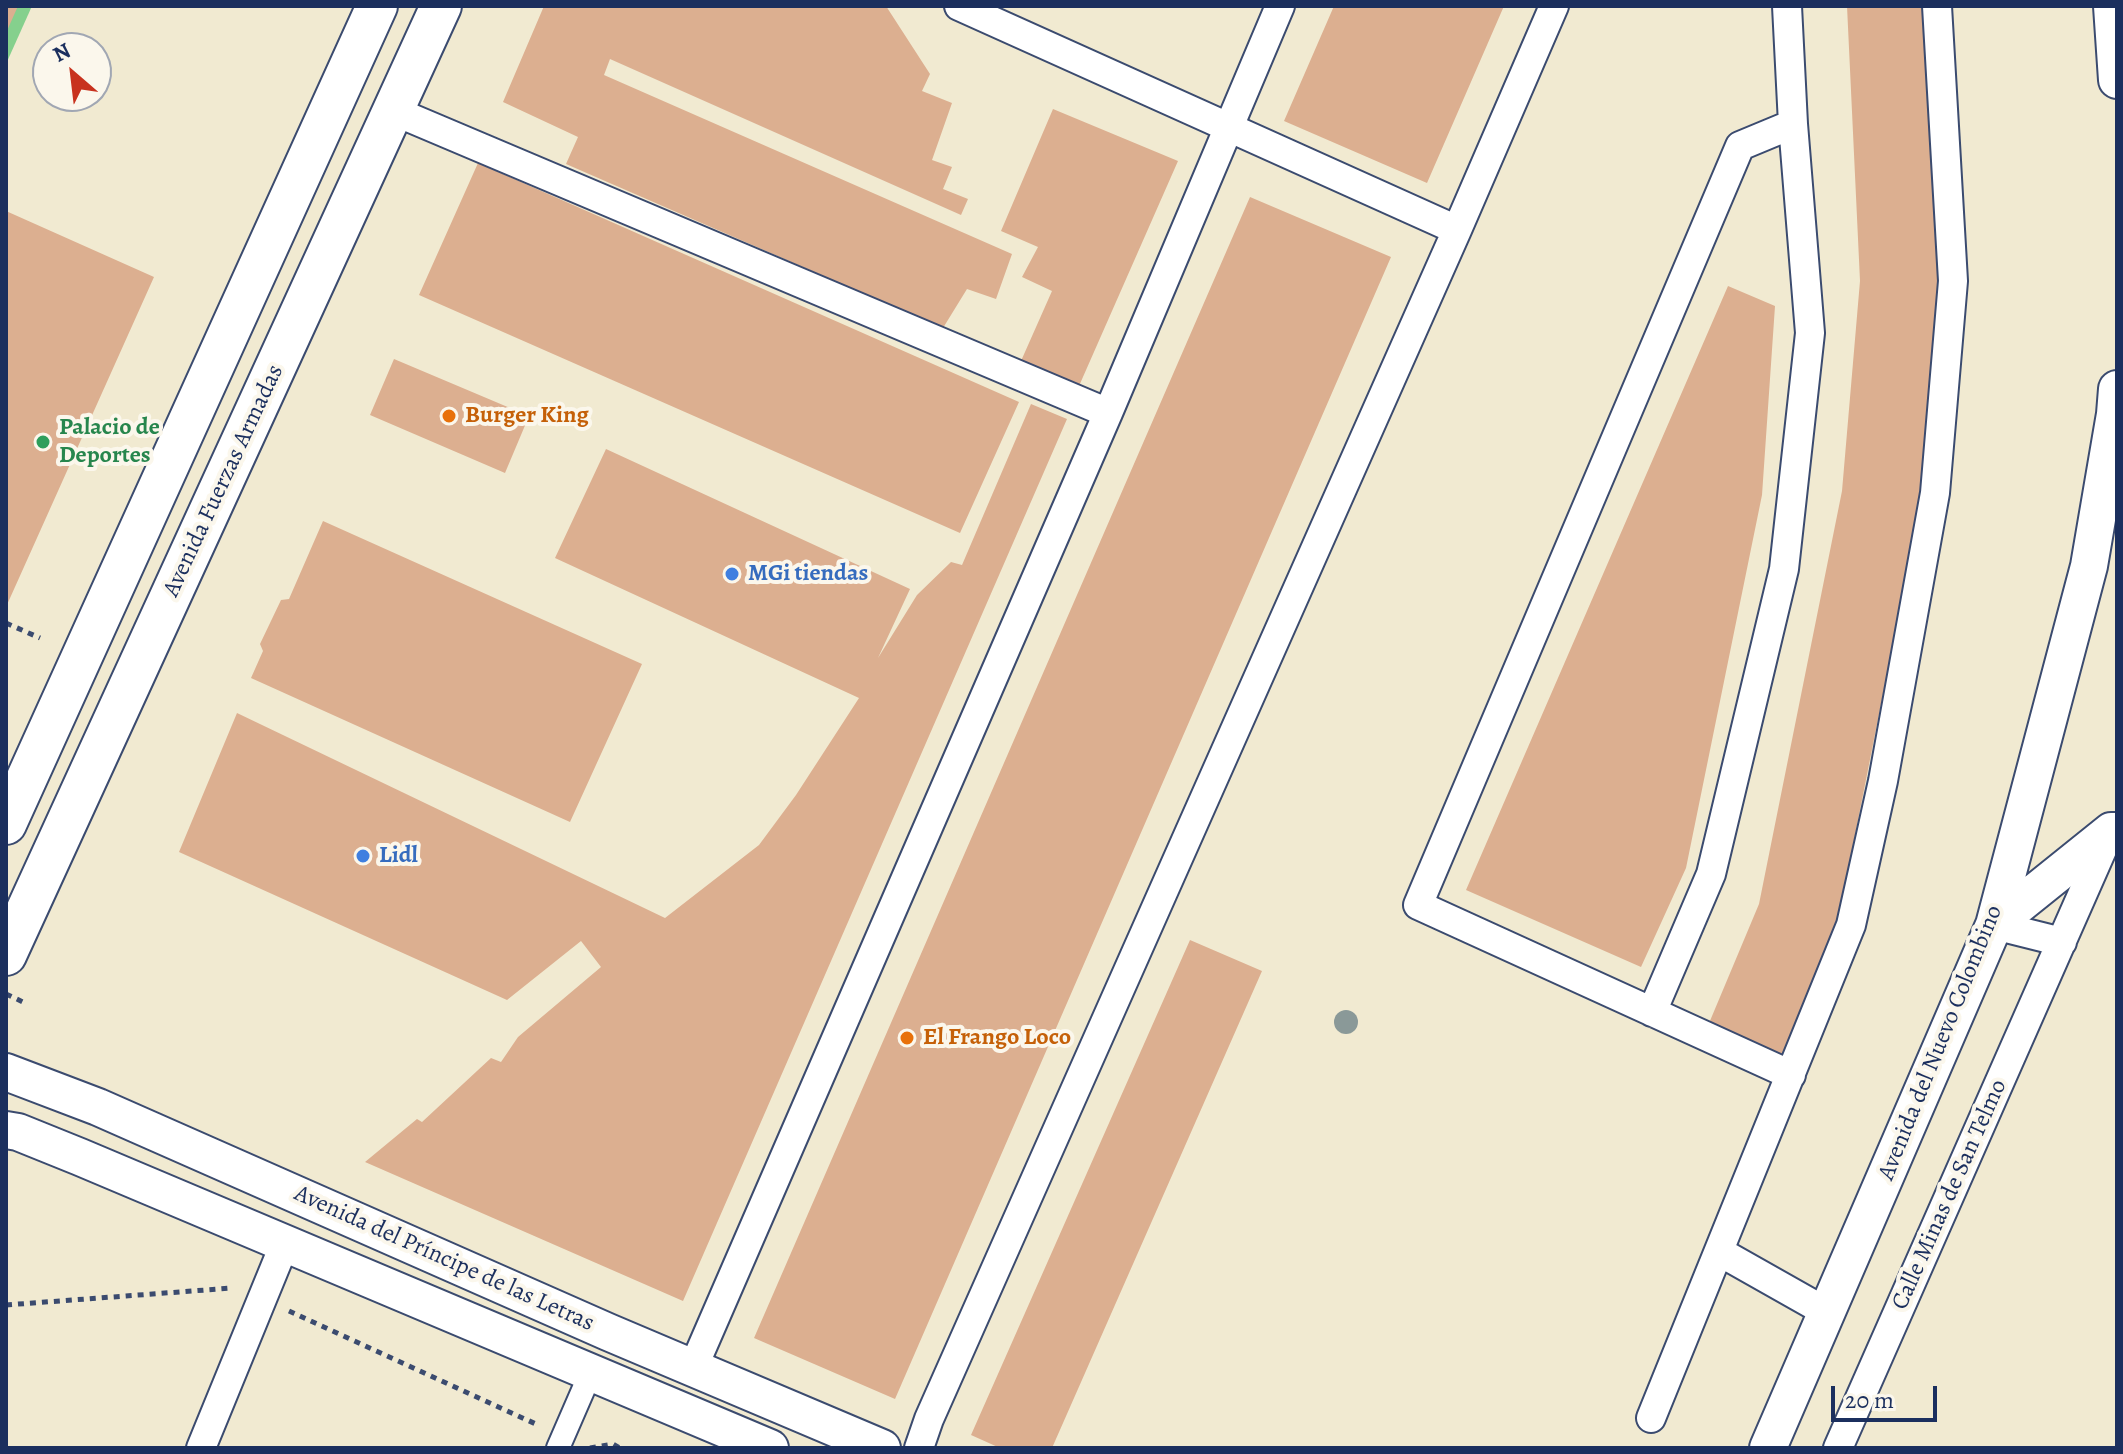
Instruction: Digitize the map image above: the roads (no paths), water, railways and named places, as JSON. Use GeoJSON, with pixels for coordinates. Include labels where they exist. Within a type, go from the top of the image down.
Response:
{"type":"FeatureCollection","features":[{"type":"Feature","properties":{"kind":"main road"},"geometry":{"type":"LineString","coordinates":[[6,824],[377,6]]}},
{"type":"Feature","properties":{"kind":"main road","name":"Avenida Fuerzas Armadas"},"geometry":{"type":"LineString","coordinates":[[6,955],[441,6]]}},
{"type":"Feature","properties":{"kind":"street"},"geometry":{"type":"LineString","coordinates":[[959,6],[1457,230]]}},
{"type":"Feature","properties":{"kind":"street"},"geometry":{"type":"LineString","coordinates":[[693,1368],[1108,413],[1280,6]]}},
{"type":"Feature","properties":{"kind":"street"},"geometry":{"type":"LineString","coordinates":[[919,1448],[941,1390],[1554,6]]}},
{"type":"Feature","properties":{"kind":"street"},"geometry":{"type":"LineString","coordinates":[[1652,1012],[1711,874],[1784,569],[1810,333],[1787,6]]}},
{"type":"Feature","properties":{"kind":"street"},"geometry":{"type":"LineString","coordinates":[[1651,1418],[1851,925],[1883,781],[1935,493],[1953,281],[1937,6]]}},
{"type":"Feature","properties":{"kind":"street"},"geometry":{"type":"LineString","coordinates":[[2112,6],[2117,80]]}},
{"type":"Feature","properties":{"kind":"street"},"geometry":{"type":"LineString","coordinates":[[394,111],[1108,413]]}},
{"type":"Feature","properties":{"kind":"street"},"geometry":{"type":"LineString","coordinates":[[1791,1075],[1418,905],[1740,146],[1793,124]]}},
{"type":"Feature","properties":{"kind":"street","name":"Avenida del Nuevo Colombino"},"geometry":{"type":"LineString","coordinates":[[1768,1448],[1994,925],[2089,566],[2117,389]]}},
{"type":"Feature","properties":{"kind":"street"},"geometry":{"type":"LineString","coordinates":[[1994,925],[2114,831]]}},
{"type":"Feature","properties":{"kind":"street","name":"Calle Minas de San Telmo"},"geometry":{"type":"LineString","coordinates":[[1838,1448],[2114,831]]}},
{"type":"Feature","properties":{"kind":"street"},"geometry":{"type":"LineString","coordinates":[[1994,925],[2062,942]]}},
{"type":"Feature","properties":{"kind":"street","name":"Avenida del Príncipe de las Letras"},"geometry":{"type":"LineString","coordinates":[[6,1072],[98,1107],[882,1448]]}},
{"type":"Feature","properties":{"kind":"street","name":"Avenida del Príncipe de las Letras"},"geometry":{"type":"LineString","coordinates":[[6,1130],[31,1137],[770,1448]]}},
{"type":"Feature","properties":{"kind":"street"},"geometry":{"type":"LineString","coordinates":[[201,1448],[285,1243]]}},
{"type":"Feature","properties":{"kind":"street"},"geometry":{"type":"LineString","coordinates":[[1720,1252],[1828,1313]]}},
{"type":"Feature","properties":{"kind":"street"},"geometry":{"type":"LineString","coordinates":[[560,1442],[591,1372]]}},
{"type":"Feature","properties":{"kind":"place","name":"Burger King"},"geometry":{"type":"Point","coordinates":[449,416]}},
{"type":"Feature","properties":{"kind":"place","name":"Palacio de Deportes"},"geometry":{"type":"Point","coordinates":[43,442]}},
{"type":"Feature","properties":{"kind":"place","name":"MGi tiendas"},"geometry":{"type":"Point","coordinates":[732,574]}},
{"type":"Feature","properties":{"kind":"place","name":"Lidl"},"geometry":{"type":"Point","coordinates":[363,856]}},
{"type":"Feature","properties":{"kind":"place","name":"El Frango Loco"},"geometry":{"type":"Point","coordinates":[907,1038]}}]}
